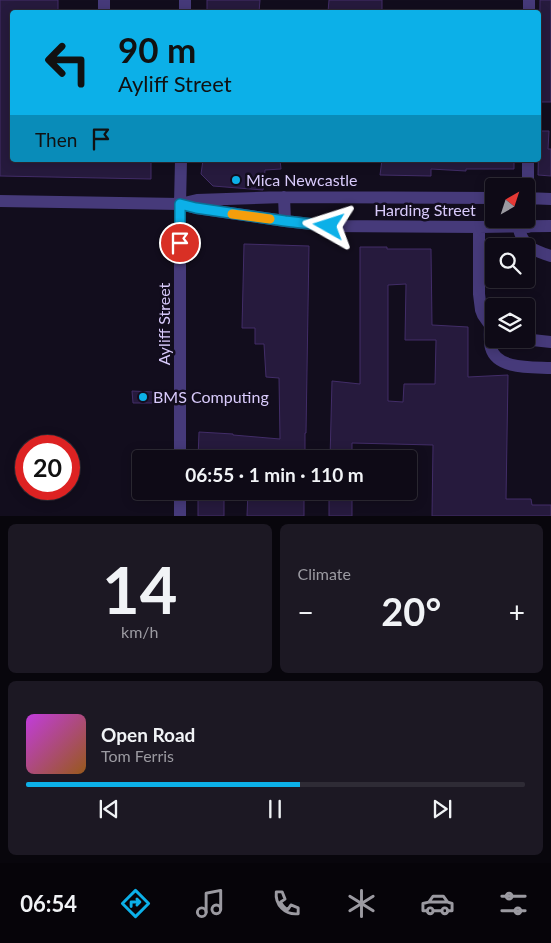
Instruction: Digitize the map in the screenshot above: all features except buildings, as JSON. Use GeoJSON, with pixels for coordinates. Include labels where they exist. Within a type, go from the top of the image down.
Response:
{"type":"FeatureCollection","features":[{"type":"Feature","properties":{"kind":"street","name":"Ayliff Street"},"geometry":{"type":"LineString","coordinates":[[180,450],[181,162]]}},
{"type":"Feature","properties":{"kind":"street"},"geometry":{"type":"LineString","coordinates":[[528,162],[528,178]]}},
{"type":"Feature","properties":{"kind":"street","name":"Harding Street"},"geometry":{"type":"LineString","coordinates":[[180,204],[197,200],[284,197],[485,198]]}},
{"type":"Feature","properties":{"kind":"street"},"geometry":{"type":"LineString","coordinates":[[284,197],[285,221]]}},
{"type":"Feature","properties":{"kind":"street"},"geometry":{"type":"LineString","coordinates":[[535,198],[551,199]]}},
{"type":"Feature","properties":{"kind":"street","name":"Harding Street"},"geometry":{"type":"LineString","coordinates":[[0,201],[180,204],[196,208],[329,226],[485,227]]}},
{"type":"Feature","properties":{"kind":"street","name":"Harding Street"},"geometry":{"type":"LineString","coordinates":[[535,226],[551,226]]}},
{"type":"Feature","properties":{"kind":"street"},"geometry":{"type":"LineString","coordinates":[[478,227],[479,294],[481,310],[485,317]]}},
{"type":"Feature","properties":{"kind":"street"},"geometry":{"type":"LineString","coordinates":[[523,228],[521,238],[528,246],[551,256]]}},
{"type":"Feature","properties":{"kind":"street"},"geometry":{"type":"LineString","coordinates":[[535,340],[551,342]]}},
{"type":"Feature","properties":{"kind":"street"},"geometry":{"type":"LineString","coordinates":[[490,348],[502,362],[516,367],[551,368]]}},
{"type":"Feature","properties":{"kind":"street"},"geometry":{"type":"LineString","coordinates":[[180,500],[180,516]]}},
{"type":"Feature","properties":{"kind":"slow traffic"},"geometry":{"type":"LineString","coordinates":[[232,214],[270,219]]}},
{"type":"Feature","properties":{"kind":"place","name":"Mica Newcastle"},"geometry":{"type":"Point","coordinates":[236,180]}},
{"type":"Feature","properties":{"kind":"place","name":"BMS Computing"},"geometry":{"type":"Point","coordinates":[143,397]}},
{"type":"Feature","properties":{"kind":"route"},"geometry":{"type":"LineString","coordinates":[[180,243],[180,204],[196,208],[329,226]]}}]}
